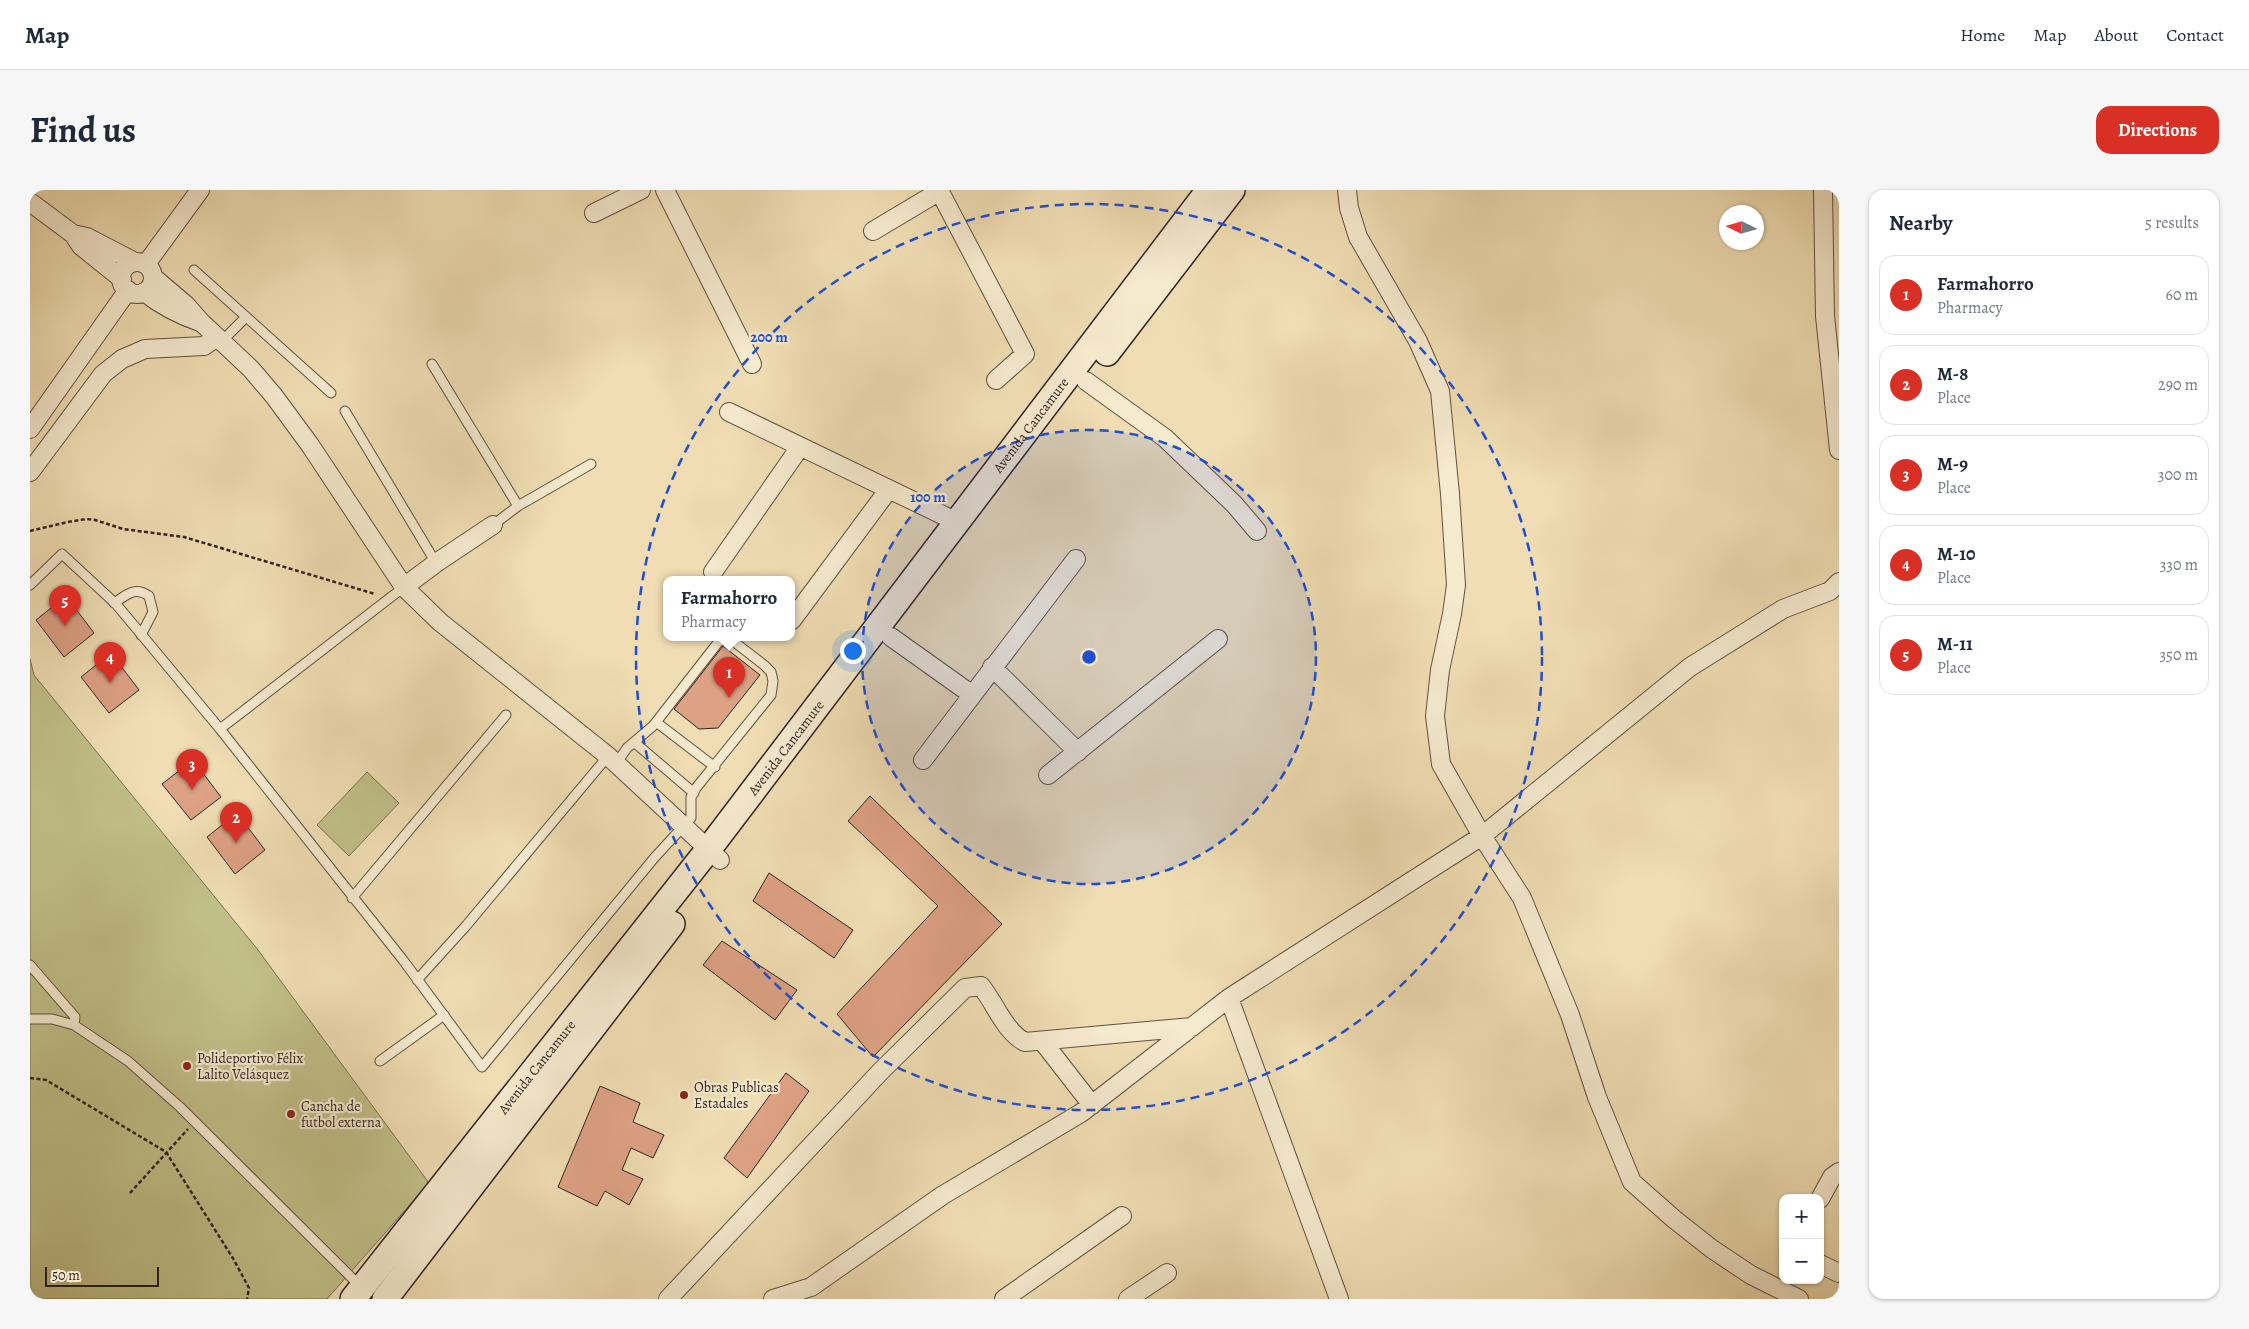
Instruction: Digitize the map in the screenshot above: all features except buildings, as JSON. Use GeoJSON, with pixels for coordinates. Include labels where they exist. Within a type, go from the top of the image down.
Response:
{"type":"FeatureCollection","features":[{"type":"Feature","properties":{"kind":"main road","name":"Avenida Cancamure"},"geometry":{"type":"LineString","coordinates":[[385,1299],[714,855],[957,522],[1210,190]]}},
{"type":"Feature","properties":{"kind":"main road","name":"Avenida Cancamure"},"geometry":{"type":"LineString","coordinates":[[363,1295],[714,855],[891,637],[1232,190]]}},
{"type":"Feature","properties":{"kind":"street"},"geometry":{"type":"LineString","coordinates":[[30,427],[200,190]]}},
{"type":"Feature","properties":{"kind":"street"},"geometry":{"type":"LineString","coordinates":[[594,213],[641,190]]}},
{"type":"Feature","properties":{"kind":"street"},"geometry":{"type":"LineString","coordinates":[[665,190],[752,364]]}},
{"type":"Feature","properties":{"kind":"street"},"geometry":{"type":"LineString","coordinates":[[1347,190],[1349,208],[1358,237],[1418,341],[1440,391],[1450,494],[1456,585],[1440,670],[1435,716],[1441,764],[1482,836],[1522,898],[1570,1015],[1597,1097],[1632,1182],[1712,1249],[1751,1275],[1799,1299]]}},
{"type":"Feature","properties":{"kind":"street"},"geometry":{"type":"LineString","coordinates":[[1823,190],[1825,316],[1839,450]]}},
{"type":"Feature","properties":{"kind":"street"},"geometry":{"type":"LineString","coordinates":[[873,231],[939,191],[1025,354],[996,380]]}},
{"type":"Feature","properties":{"kind":"street"},"geometry":{"type":"LineString","coordinates":[[30,202],[73,234],[86,237],[138,277],[160,305],[180,316],[201,322],[220,339],[274,396],[310,445],[398,593],[440,622],[612,760],[714,855]]}},
{"type":"Feature","properties":{"kind":"street"},"geometry":{"type":"LineString","coordinates":[[30,472],[98,381],[111,367],[145,349],[204,346],[220,339]]}},
{"type":"Feature","properties":{"kind":"street"},"geometry":{"type":"LineString","coordinates":[[1086,381],[1165,438],[1234,504],[1257,530]]}},
{"type":"Feature","properties":{"kind":"street"},"geometry":{"type":"LineString","coordinates":[[730,412],[957,522]]}},
{"type":"Feature","properties":{"kind":"street"},"geometry":{"type":"LineString","coordinates":[[713,572],[800,446]]}},
{"type":"Feature","properties":{"kind":"street"},"geometry":{"type":"LineString","coordinates":[[795,616],[890,489]]}},
{"type":"Feature","properties":{"kind":"street"},"geometry":{"type":"LineString","coordinates":[[398,593],[436,563],[493,525]]}},
{"type":"Feature","properties":{"kind":"street"},"geometry":{"type":"LineString","coordinates":[[923,760],[971,694],[1076,559]]}},
{"type":"Feature","properties":{"kind":"street"},"geometry":{"type":"LineString","coordinates":[[773,1299],[814,1293],[943,1195],[1092,1105],[1229,998],[1482,836],[1690,667],[1783,609],[1836,589]]}},
{"type":"Feature","properties":{"kind":"street"},"geometry":{"type":"LineString","coordinates":[[891,637],[971,694]]}},
{"type":"Feature","properties":{"kind":"street"},"geometry":{"type":"LineString","coordinates":[[1048,775],[1218,639]]}},
{"type":"Feature","properties":{"kind":"street"},"geometry":{"type":"LineString","coordinates":[[992,667],[1078,752]]}},
{"type":"Feature","properties":{"kind":"street"},"geometry":{"type":"LineString","coordinates":[[668,1299],[880,1072],[964,988],[981,986],[1019,1039],[1025,1042],[1043,1042],[1192,1027]]}},
{"type":"Feature","properties":{"kind":"street"},"geometry":{"type":"LineString","coordinates":[[1229,998],[1339,1299]]}},
{"type":"Feature","properties":{"kind":"street"},"geometry":{"type":"LineString","coordinates":[[1043,1042],[1092,1105]]}},
{"type":"Feature","properties":{"kind":"street"},"geometry":{"type":"LineString","coordinates":[[1823,1194],[1832,1177],[1839,1172]]}},
{"type":"Feature","properties":{"kind":"street"},"geometry":{"type":"LineString","coordinates":[[1004,1299],[1122,1216]]}},
{"type":"Feature","properties":{"kind":"street"},"geometry":{"type":"LineString","coordinates":[[1824,1266],[1839,1273]]}},
{"type":"Feature","properties":{"kind":"street"},"geometry":{"type":"LineString","coordinates":[[1128,1299],[1167,1273]]}},
{"type":"Feature","properties":{"kind":"lane"},"geometry":{"type":"LineString","coordinates":[[194,270],[331,393]]}},
{"type":"Feature","properties":{"kind":"lane"},"geometry":{"type":"LineString","coordinates":[[220,339],[246,317]]}},
{"type":"Feature","properties":{"kind":"lane"},"geometry":{"type":"LineString","coordinates":[[432,364],[518,506]]}},
{"type":"Feature","properties":{"kind":"lane"},"geometry":{"type":"LineString","coordinates":[[345,411],[436,563]]}},
{"type":"Feature","properties":{"kind":"lane"},"geometry":{"type":"LineString","coordinates":[[493,525],[518,506],[591,464]]}},
{"type":"Feature","properties":{"kind":"lane"},"geometry":{"type":"LineString","coordinates":[[30,585],[62,554],[114,602],[220,729],[482,1066],[682,826],[691,818],[692,797],[694,793],[771,695],[773,688],[771,672],[733,641]]}},
{"type":"Feature","properties":{"kind":"lane"},"geometry":{"type":"LineString","coordinates":[[114,602],[130,592],[143,592],[149,596],[152,612],[141,635]]}},
{"type":"Feature","properties":{"kind":"lane"},"geometry":{"type":"LineString","coordinates":[[220,729],[398,593]]}},
{"type":"Feature","properties":{"kind":"lane"},"geometry":{"type":"LineString","coordinates":[[417,980],[612,760],[646,734],[719,641]]}},
{"type":"Feature","properties":{"kind":"lane"},"geometry":{"type":"LineString","coordinates":[[352,898],[506,715]]}},
{"type":"Feature","properties":{"kind":"lane"},"geometry":{"type":"LineString","coordinates":[[656,722],[715,767]]}},
{"type":"Feature","properties":{"kind":"lane"},"geometry":{"type":"LineString","coordinates":[[634,742],[694,793]]}},
{"type":"Feature","properties":{"kind":"lane"},"geometry":{"type":"LineString","coordinates":[[30,965],[75,1017],[74,1025]]}},
{"type":"Feature","properties":{"kind":"lane"},"geometry":{"type":"LineString","coordinates":[[380,1061],[444,1015]]}},
{"type":"Feature","properties":{"kind":"lane"},"geometry":{"type":"LineString","coordinates":[[30,1019],[52,1019],[74,1025],[128,1061],[194,1122],[363,1295]]}},
{"type":"Feature","properties":{"kind":"path"},"geometry":{"type":"LineString","coordinates":[[30,532],[68,522],[86,519],[95,520],[123,529],[184,538],[398,593]]}},
{"type":"Feature","properties":{"kind":"path"},"geometry":{"type":"LineString","coordinates":[[30,1078],[46,1080],[166,1152],[234,1260],[249,1288],[247,1299]]}},
{"type":"Feature","properties":{"kind":"path"},"geometry":{"type":"LineString","coordinates":[[130,1192],[194,1122]]}},
{"type":"Feature","properties":{"kind":"shaded area","name":"Polideportivo Félix Lalito Velásquez"},"geometry":{"type":"Polygon","coordinates":[[[30,659],[34,675],[258,950],[429,1183],[327,1299],[30,1299],[30,659]]]}},
{"type":"Feature","properties":{"kind":"shaded area"},"geometry":{"type":"Polygon","coordinates":[[[367,772],[399,803],[349,856],[317,825],[367,772]]]}},
{"type":"Feature","properties":{"kind":"place","name":"M-11"},"geometry":{"type":"Point","coordinates":[65,626]}},
{"type":"Feature","properties":{"kind":"place","name":"M-10"},"geometry":{"type":"Point","coordinates":[110,683]}},
{"type":"Feature","properties":{"kind":"place","name":"Farmahorro"},"geometry":{"type":"Point","coordinates":[729,698]}},
{"type":"Feature","properties":{"kind":"place","name":"M-9"},"geometry":{"type":"Point","coordinates":[192,790]}},
{"type":"Feature","properties":{"kind":"place","name":"M-8"},"geometry":{"type":"Point","coordinates":[236,843]}},
{"type":"Feature","properties":{"kind":"place","name":"Polideportivo Félix Lalito Velásquez"},"geometry":{"type":"Point","coordinates":[187,1066]}},
{"type":"Feature","properties":{"kind":"place","name":"Obras Publicas Estadales"},"geometry":{"type":"Point","coordinates":[684,1095]}},
{"type":"Feature","properties":{"kind":"place","name":"Cancha de futbol externa"},"geometry":{"type":"Point","coordinates":[291,1114]}}]}
